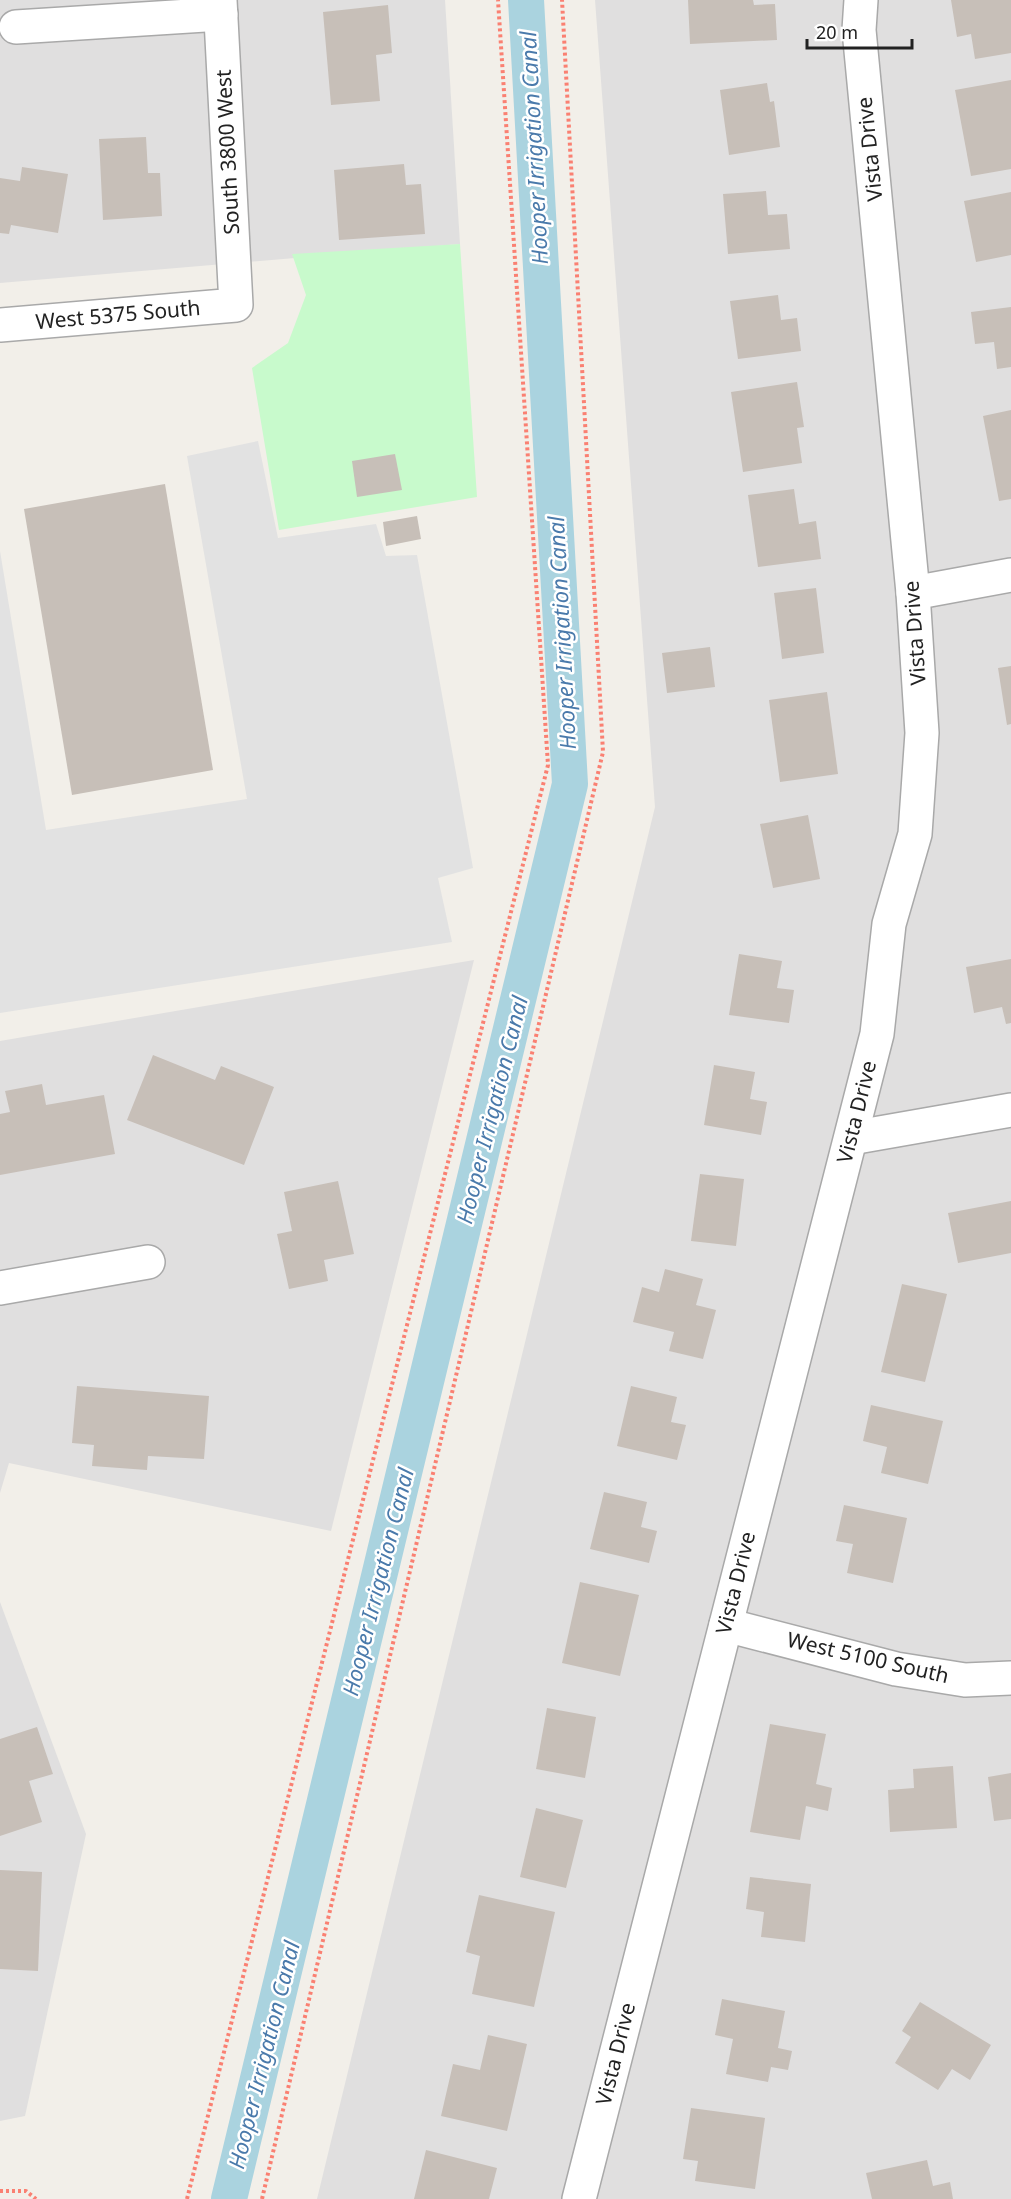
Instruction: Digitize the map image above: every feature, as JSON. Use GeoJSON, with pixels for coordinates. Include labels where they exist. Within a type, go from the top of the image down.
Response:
{"type":"FeatureCollection","features":[{"type":"Feature","properties":{"kind":"street","name":"Vista Drive"},"geometry":{"type":"LineString","coordinates":[[579,2199],[877,1034],[889,924],[915,834],[922,733],[913,593],[859,30],[861,0]]}},
{"type":"Feature","properties":{"kind":"street"},"geometry":{"type":"LineString","coordinates":[[15,27],[221,7]]}},
{"type":"Feature","properties":{"kind":"street","name":"South 3800 West"},"geometry":{"type":"LineString","coordinates":[[221,7],[236,305]]}},
{"type":"Feature","properties":{"kind":"street","name":"West 5375 South"},"geometry":{"type":"LineString","coordinates":[[0,325],[236,305]]}},
{"type":"Feature","properties":{"kind":"street"},"geometry":{"type":"LineString","coordinates":[[913,593],[1011,575]]}},
{"type":"Feature","properties":{"kind":"street"},"geometry":{"type":"LineString","coordinates":[[851,1138],[1011,1110]]}},
{"type":"Feature","properties":{"kind":"street"},"geometry":{"type":"LineString","coordinates":[[0,1288],[148,1262]]}},
{"type":"Feature","properties":{"kind":"street","name":"West 5100 South"},"geometry":{"type":"LineString","coordinates":[[726,1625],[896,1669],[965,1680],[1011,1678]]}},
{"type":"Feature","properties":{"kind":"path"},"geometry":{"type":"LineString","coordinates":[[187,2199],[548,765],[498,0]]}},
{"type":"Feature","properties":{"kind":"path"},"geometry":{"type":"LineString","coordinates":[[262,2199],[603,752],[562,0]]}},
{"type":"Feature","properties":{"kind":"path"},"geometry":{"type":"LineString","coordinates":[[0,2191],[26,2191],[36,2199]]}},
{"type":"Feature","properties":{"kind":"shaded area"},"geometry":{"type":"Polygon","coordinates":[[[0,0],[445,0],[460,244],[0,283],[0,0]]]}},
{"type":"Feature","properties":{"kind":"shaded area"},"geometry":{"type":"Polygon","coordinates":[[[595,0],[1011,0],[1011,2199],[317,2199],[655,807],[595,0]]]}},
{"type":"Feature","properties":{"kind":"shaded area"},"geometry":{"type":"Polygon","coordinates":[[[258,441],[278,538],[376,524],[386,556],[417,555],[473,868],[438,878],[452,942],[0,1013],[0,551],[46,830],[247,799],[187,456],[258,441]]]}},
{"type":"Feature","properties":{"kind":"shaded area"},"geometry":{"type":"Polygon","coordinates":[[[474,960],[331,1531],[9,1463],[0,1493],[0,1041],[474,960]]]}},
{"type":"Feature","properties":{"kind":"shaded area"},"geometry":{"type":"Polygon","coordinates":[[[0,1602],[86,1834],[25,2116],[0,2121],[0,1602]]]}},
{"type":"Feature","properties":{"kind":"green space"},"geometry":{"type":"Polygon","coordinates":[[[460,244],[477,497],[279,530],[252,368],[288,343],[306,295],[292,254],[460,244]]]}},
{"type":"Feature","properties":{"kind":"building"},"geometry":{"type":"Polygon","coordinates":[[[688,0],[753,0],[754,5],[775,4],[777,40],[690,44],[688,0]]]}},
{"type":"Feature","properties":{"kind":"building"},"geometry":{"type":"Polygon","coordinates":[[[951,0],[1011,0],[1011,53],[975,59],[971,34],[957,37],[951,0]]]}},
{"type":"Feature","properties":{"kind":"building"},"geometry":{"type":"Polygon","coordinates":[[[388,5],[392,53],[376,55],[380,101],[331,105],[323,12],[388,5]]]}},
{"type":"Feature","properties":{"kind":"building"},"geometry":{"type":"Polygon","coordinates":[[[1011,80],[1011,169],[971,176],[955,90],[1011,80]]]}},
{"type":"Feature","properties":{"kind":"building"},"geometry":{"type":"Polygon","coordinates":[[[767,83],[770,102],[774,101],[780,147],[729,155],[720,90],[767,83]]]}},
{"type":"Feature","properties":{"kind":"building"},"geometry":{"type":"Polygon","coordinates":[[[146,137],[148,173],[160,173],[162,216],[103,220],[99,139],[146,137]]]}},
{"type":"Feature","properties":{"kind":"building"},"geometry":{"type":"Polygon","coordinates":[[[404,164],[406,185],[421,184],[425,234],[339,240],[334,170],[404,164]]]}},
{"type":"Feature","properties":{"kind":"building"},"geometry":{"type":"Polygon","coordinates":[[[22,167],[68,174],[58,233],[11,225],[9,234],[0,233],[0,178],[20,181],[22,167]]]}},
{"type":"Feature","properties":{"kind":"building"},"geometry":{"type":"Polygon","coordinates":[[[766,191],[768,215],[787,214],[790,249],[728,254],[723,194],[766,191]]]}},
{"type":"Feature","properties":{"kind":"building"},"geometry":{"type":"Polygon","coordinates":[[[1011,192],[1011,255],[976,262],[964,201],[1011,192]]]}},
{"type":"Feature","properties":{"kind":"building"},"geometry":{"type":"Polygon","coordinates":[[[778,295],[781,320],[797,318],[801,351],[738,359],[730,301],[778,295]]]}},
{"type":"Feature","properties":{"kind":"building"},"geometry":{"type":"Polygon","coordinates":[[[1011,307],[1011,367],[997,369],[994,342],[975,344],[971,312],[1011,307]]]}},
{"type":"Feature","properties":{"kind":"building"},"geometry":{"type":"Polygon","coordinates":[[[797,382],[804,427],[797,428],[802,463],[743,472],[731,392],[797,382]]]}},
{"type":"Feature","properties":{"kind":"building"},"geometry":{"type":"Polygon","coordinates":[[[1011,410],[1011,499],[999,501],[983,416],[1011,410]]]}},
{"type":"Feature","properties":{"kind":"building"},"geometry":{"type":"Polygon","coordinates":[[[395,454],[402,490],[357,497],[352,461],[395,454]]]}},
{"type":"Feature","properties":{"kind":"building"},"geometry":{"type":"Polygon","coordinates":[[[165,484],[213,770],[72,795],[24,509],[165,484]]]}},
{"type":"Feature","properties":{"kind":"building"},"geometry":{"type":"Polygon","coordinates":[[[794,489],[799,524],[816,521],[821,559],[758,567],[748,495],[794,489]]]}},
{"type":"Feature","properties":{"kind":"building"},"geometry":{"type":"Polygon","coordinates":[[[417,516],[421,539],[386,546],[383,522],[417,516]]]}},
{"type":"Feature","properties":{"kind":"building"},"geometry":{"type":"Polygon","coordinates":[[[816,588],[824,653],[782,659],[774,593],[816,588]]]}},
{"type":"Feature","properties":{"kind":"building"},"geometry":{"type":"Polygon","coordinates":[[[710,647],[715,687],[667,693],[662,653],[710,647]]]}},
{"type":"Feature","properties":{"kind":"building"},"geometry":{"type":"Polygon","coordinates":[[[1011,666],[1011,724],[1007,725],[998,668],[1011,666]]]}},
{"type":"Feature","properties":{"kind":"building"},"geometry":{"type":"Polygon","coordinates":[[[827,692],[838,774],[780,782],[769,700],[827,692]]]}},
{"type":"Feature","properties":{"kind":"building"},"geometry":{"type":"Polygon","coordinates":[[[808,815],[820,879],[773,888],[760,824],[808,815]]]}},
{"type":"Feature","properties":{"kind":"building"},"geometry":{"type":"Polygon","coordinates":[[[739,954],[782,961],[777,988],[794,990],[789,1023],[729,1015],[739,954]]]}},
{"type":"Feature","properties":{"kind":"building"},"geometry":{"type":"Polygon","coordinates":[[[1011,959],[1011,1023],[1006,1024],[1002,1007],[974,1013],[966,967],[1011,959]]]}},
{"type":"Feature","properties":{"kind":"building"},"geometry":{"type":"Polygon","coordinates":[[[153,1055],[215,1080],[221,1066],[274,1087],[244,1165],[127,1120],[153,1055]]]}},
{"type":"Feature","properties":{"kind":"building"},"geometry":{"type":"Polygon","coordinates":[[[714,1065],[755,1072],[750,1099],[767,1102],[761,1135],[704,1125],[714,1065]]]}},
{"type":"Feature","properties":{"kind":"building"},"geometry":{"type":"Polygon","coordinates":[[[42,1084],[46,1105],[104,1095],[115,1154],[0,1175],[0,1114],[10,1112],[5,1091],[42,1084]]]}},
{"type":"Feature","properties":{"kind":"building"},"geometry":{"type":"Polygon","coordinates":[[[700,1174],[744,1179],[736,1246],[691,1241],[700,1174]]]}},
{"type":"Feature","properties":{"kind":"building"},"geometry":{"type":"Polygon","coordinates":[[[338,1181],[354,1254],[324,1260],[328,1281],[289,1289],[277,1234],[292,1231],[284,1192],[338,1181]]]}},
{"type":"Feature","properties":{"kind":"building"},"geometry":{"type":"Polygon","coordinates":[[[1011,1201],[1011,1253],[958,1263],[948,1213],[1011,1201]]]}},
{"type":"Feature","properties":{"kind":"building"},"geometry":{"type":"Polygon","coordinates":[[[665,1269],[703,1279],[696,1305],[716,1310],[703,1359],[669,1351],[674,1332],[633,1322],[642,1287],[659,1292],[665,1269]]]}},
{"type":"Feature","properties":{"kind":"building"},"geometry":{"type":"Polygon","coordinates":[[[902,1284],[947,1294],[925,1382],[881,1372],[902,1284]]]}},
{"type":"Feature","properties":{"kind":"building"},"geometry":{"type":"Polygon","coordinates":[[[77,1386],[209,1396],[204,1459],[148,1456],[147,1470],[92,1466],[94,1445],[72,1443],[77,1386]]]}},
{"type":"Feature","properties":{"kind":"building"},"geometry":{"type":"Polygon","coordinates":[[[631,1386],[677,1397],[671,1422],[686,1425],[677,1460],[617,1446],[631,1386]]]}},
{"type":"Feature","properties":{"kind":"building"},"geometry":{"type":"Polygon","coordinates":[[[871,1405],[943,1421],[928,1484],[881,1473],[887,1447],[863,1441],[871,1405]]]}},
{"type":"Feature","properties":{"kind":"building"},"geometry":{"type":"Polygon","coordinates":[[[604,1492],[647,1502],[641,1527],[657,1531],[649,1563],[590,1549],[604,1492]]]}},
{"type":"Feature","properties":{"kind":"building"},"geometry":{"type":"Polygon","coordinates":[[[844,1505],[907,1518],[893,1583],[847,1573],[853,1544],[836,1541],[844,1505]]]}},
{"type":"Feature","properties":{"kind":"building"},"geometry":{"type":"Polygon","coordinates":[[[580,1582],[639,1595],[620,1676],[562,1663],[580,1582]]]}},
{"type":"Feature","properties":{"kind":"building"},"geometry":{"type":"Polygon","coordinates":[[[547,1708],[596,1717],[585,1778],[536,1769],[547,1708]]]}},
{"type":"Feature","properties":{"kind":"building"},"geometry":{"type":"Polygon","coordinates":[[[770,1724],[826,1734],[816,1784],[832,1788],[828,1811],[806,1806],[800,1840],[750,1832],[770,1724]]]}},
{"type":"Feature","properties":{"kind":"building"},"geometry":{"type":"Polygon","coordinates":[[[37,1727],[53,1774],[29,1781],[42,1822],[0,1836],[0,1739],[37,1727]]]}},
{"type":"Feature","properties":{"kind":"building"},"geometry":{"type":"Polygon","coordinates":[[[953,1766],[957,1828],[890,1832],[888,1790],[914,1788],[913,1769],[953,1766]]]}},
{"type":"Feature","properties":{"kind":"building"},"geometry":{"type":"Polygon","coordinates":[[[1011,1773],[1011,1819],[994,1821],[988,1777],[1011,1773]]]}},
{"type":"Feature","properties":{"kind":"building"},"geometry":{"type":"Polygon","coordinates":[[[536,1808],[583,1820],[566,1888],[520,1877],[536,1808]]]}},
{"type":"Feature","properties":{"kind":"building"},"geometry":{"type":"Polygon","coordinates":[[[0,1870],[42,1872],[38,1971],[0,1969],[0,1870]]]}},
{"type":"Feature","properties":{"kind":"building"},"geometry":{"type":"Polygon","coordinates":[[[750,1877],[811,1884],[805,1942],[761,1937],[764,1912],[746,1909],[750,1877]]]}},
{"type":"Feature","properties":{"kind":"building"},"geometry":{"type":"Polygon","coordinates":[[[479,1895],[555,1912],[534,2007],[472,1994],[480,1956],[466,1952],[479,1895]]]}},
{"type":"Feature","properties":{"kind":"building"},"geometry":{"type":"Polygon","coordinates":[[[722,1999],[785,2011],[778,2048],[792,2051],[788,2070],[771,2067],[768,2082],[726,2074],[733,2039],[715,2035],[722,1999]]]}},
{"type":"Feature","properties":{"kind":"building"},"geometry":{"type":"Polygon","coordinates":[[[920,2002],[991,2045],[970,2080],[952,2069],[938,2090],[895,2063],[911,2037],[902,2031],[920,2002]]]}},
{"type":"Feature","properties":{"kind":"building"},"geometry":{"type":"Polygon","coordinates":[[[488,2035],[527,2044],[507,2131],[441,2116],[453,2064],[480,2070],[488,2035]]]}},
{"type":"Feature","properties":{"kind":"building"},"geometry":{"type":"Polygon","coordinates":[[[691,2108],[765,2118],[755,2189],[695,2181],[698,2161],[683,2159],[691,2108]]]}},
{"type":"Feature","properties":{"kind":"building"},"geometry":{"type":"Polygon","coordinates":[[[426,2150],[497,2168],[489,2199],[414,2199],[426,2150]]]}},
{"type":"Feature","properties":{"kind":"building"},"geometry":{"type":"Polygon","coordinates":[[[927,2160],[933,2186],[950,2182],[953,2199],[872,2199],[866,2173],[927,2160]]]}},
{"type":"Feature","properties":{"kind":"waterway","name":"Hooper Irrigation Canal"},"geometry":{"type":"LineString","coordinates":[[229,2199],[570,784],[526,0]]}}]}
